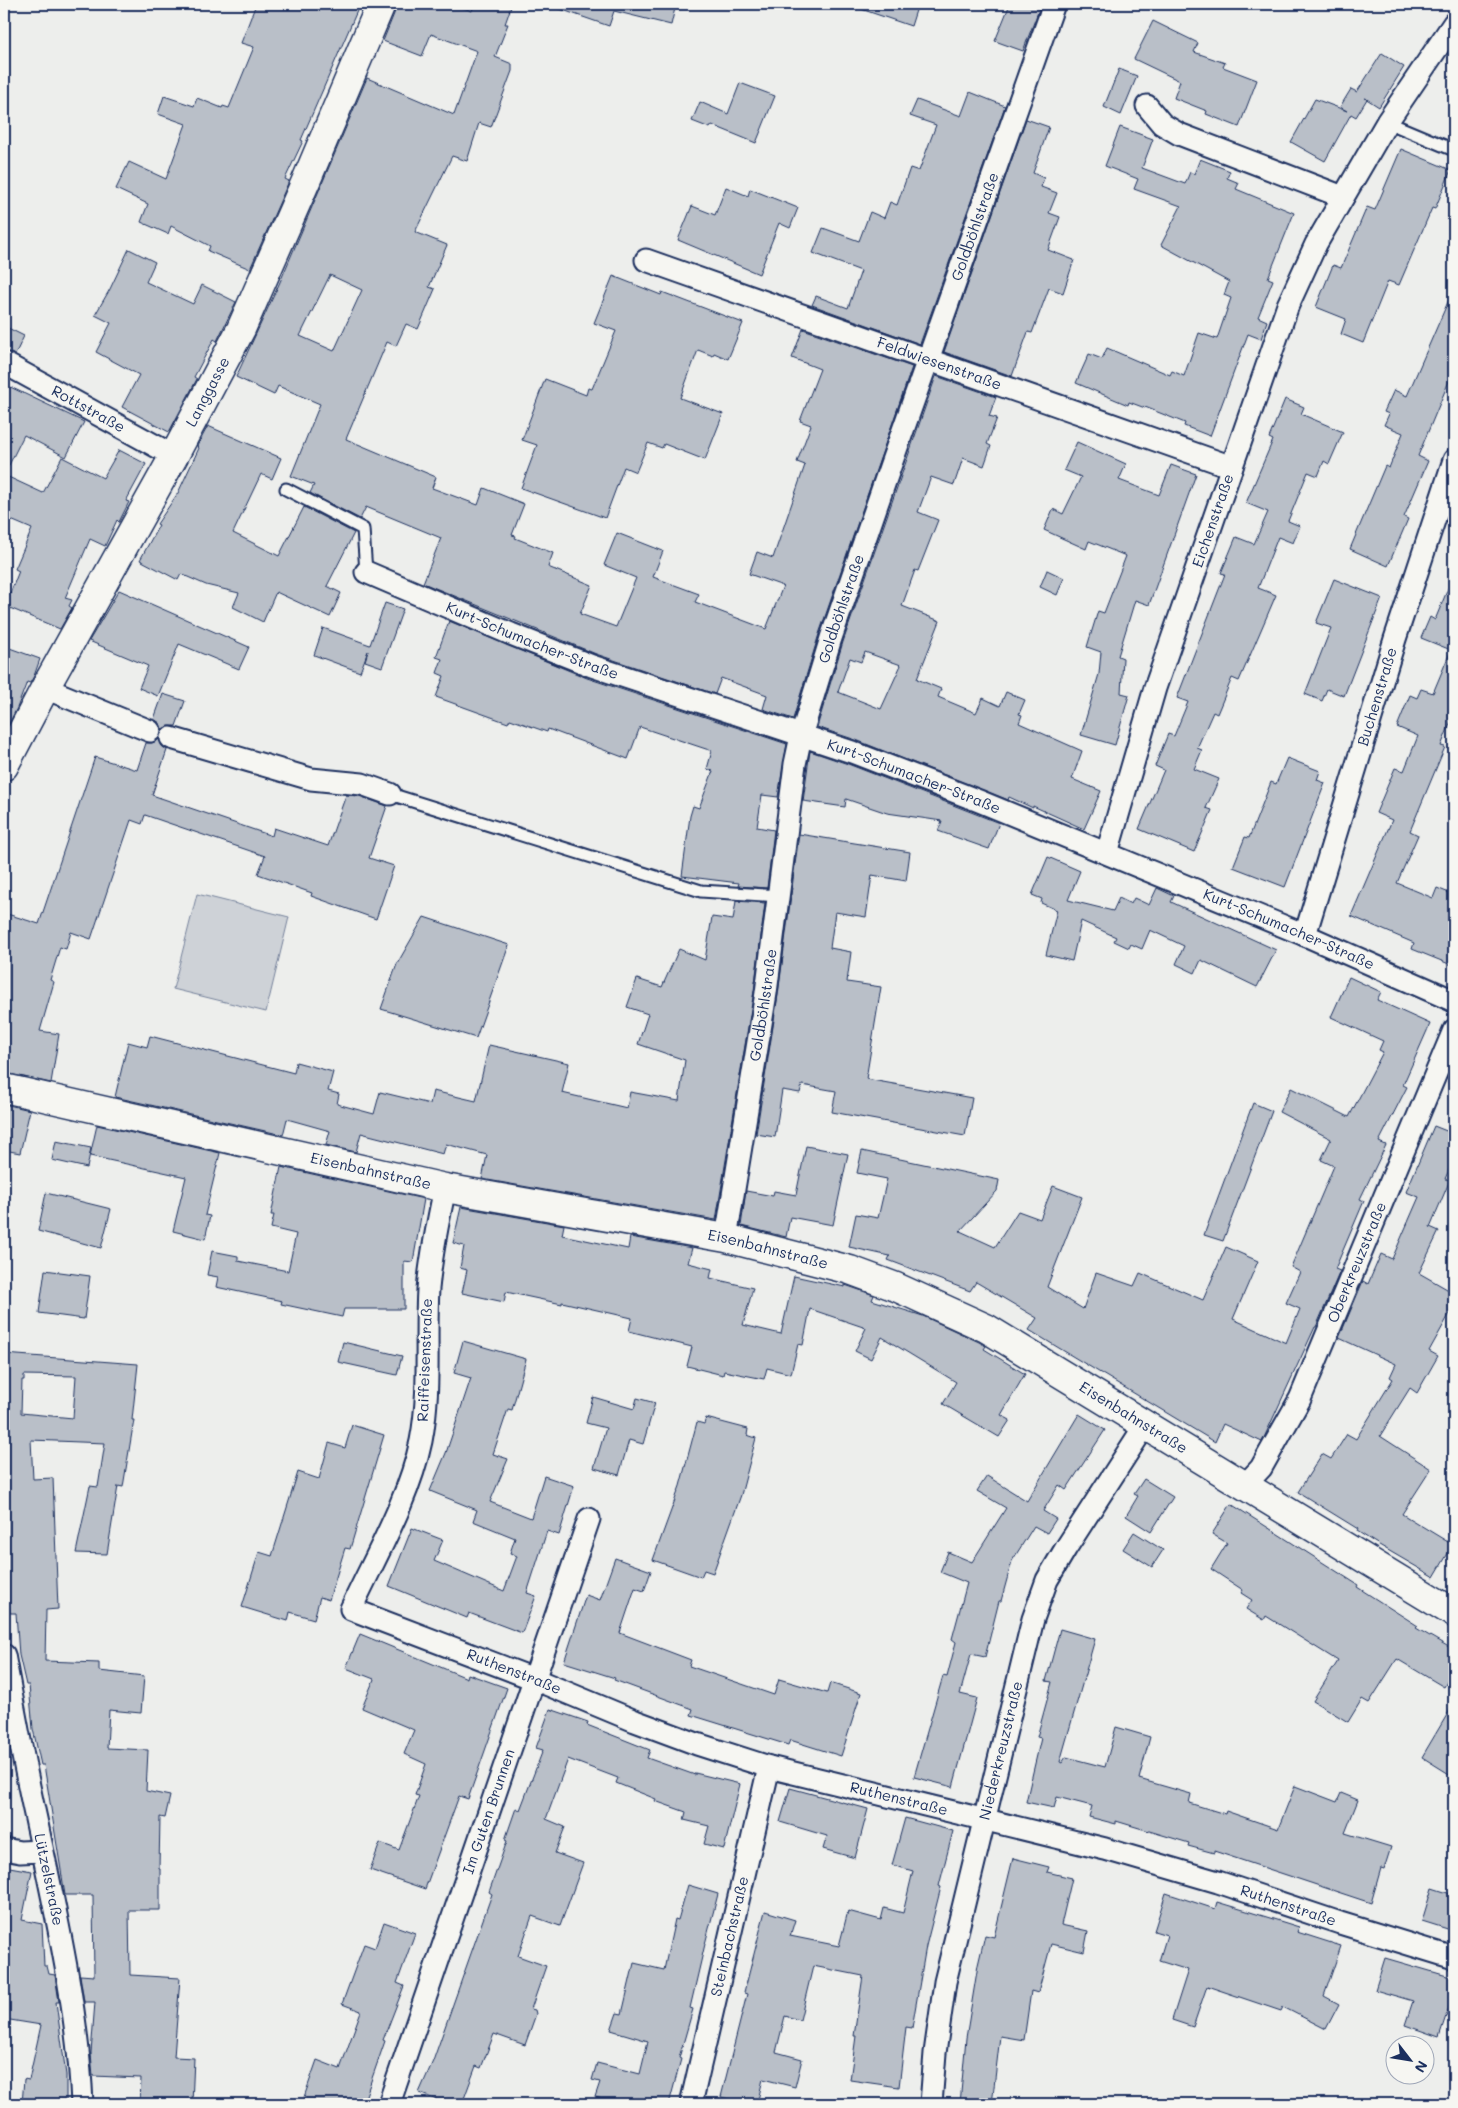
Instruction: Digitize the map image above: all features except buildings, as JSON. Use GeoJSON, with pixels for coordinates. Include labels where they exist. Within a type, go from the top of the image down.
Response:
{"type":"FeatureCollection","features":[{"type":"Feature","properties":{"kind":"main road","name":"Langgasse"},"geometry":{"type":"LineString","coordinates":[[4,766],[45,688],[174,456],[241,329],[381,4]]}},
{"type":"Feature","properties":{"kind":"main road","name":"Eisenbahnstraße"},"geometry":{"type":"LineString","coordinates":[[4,1088],[445,1188],[726,1238],[850,1270],[896,1287],[986,1328],[1454,1613]]}},
{"type":"Feature","properties":{"kind":"street","name":"Goldböhlstraße"},"geometry":{"type":"LineString","coordinates":[[726,1238],[766,993],[780,896],[795,764],[801,736],[834,629],[1054,4]]}},
{"type":"Feature","properties":{"kind":"street","name":"Eichenstraße"},"geometry":{"type":"LineString","coordinates":[[1107,853],[1155,688],[1288,305],[1303,270],[1387,122],[1454,23]]}},
{"type":"Feature","properties":{"kind":"street"},"geometry":{"type":"LineString","coordinates":[[1147,106],[1162,124],[1179,134],[1343,197]]}},
{"type":"Feature","properties":{"kind":"street","name":"Feldwiesenstraße"},"geometry":{"type":"LineString","coordinates":[[646,260],[1232,467]]}},
{"type":"Feature","properties":{"kind":"street","name":"Rottstraße"},"geometry":{"type":"LineString","coordinates":[[4,363],[174,456]]}},
{"type":"Feature","properties":{"kind":"street","name":"Buchenstraße"},"geometry":{"type":"LineString","coordinates":[[1305,935],[1395,639],[1454,460]]}},
{"type":"Feature","properties":{"kind":"street","name":"Kurt-Schumacher-Straße"},"geometry":{"type":"LineString","coordinates":[[366,572],[510,634],[592,666],[852,752],[970,797],[1305,935],[1454,1001]]}},
{"type":"Feature","properties":{"kind":"street"},"geometry":{"type":"LineString","coordinates":[[45,688],[150,731]]}},
{"type":"Feature","properties":{"kind":"street"},"geometry":{"type":"LineString","coordinates":[[171,738],[312,779],[362,784],[390,794]]}},
{"type":"Feature","properties":{"kind":"street","name":"Oberkreuzstraße"},"geometry":{"type":"LineString","coordinates":[[1244,1486],[1260,1468],[1300,1399],[1454,1030]]}},
{"type":"Feature","properties":{"kind":"street","name":"Raiffeisenstraße"},"geometry":{"type":"LineString","coordinates":[[351,1609],[410,1479],[421,1441],[427,1397],[428,1290],[435,1232],[445,1188]]}},
{"type":"Feature","properties":{"kind":"street","name":"Niederkreuzstraße"},"geometry":{"type":"LineString","coordinates":[[931,2104],[934,2053],[945,1982],[1033,1619],[1040,1598],[1066,1548],[1146,1424]]}},
{"type":"Feature","properties":{"kind":"street","name":"Im Guten Brunnen"},"geometry":{"type":"LineString","coordinates":[[389,2104],[588,1519]]}},
{"type":"Feature","properties":{"kind":"street","name":"Ruthenstraße"},"geometry":{"type":"LineString","coordinates":[[351,1609],[697,1744],[770,1767],[1105,1849],[1218,1882],[1340,1923],[1454,1958]]}},
{"type":"Feature","properties":{"kind":"street","name":"Lützelstraße"},"geometry":{"type":"LineString","coordinates":[[4,1655],[71,1991],[77,2034],[82,2104]]}},
{"type":"Feature","properties":{"kind":"street","name":"Steinbachstraße"},"geometry":{"type":"LineString","coordinates":[[691,2104],[770,1767]]}},
{"type":"Feature","properties":{"kind":"street"},"geometry":{"type":"LineString","coordinates":[[4,1849],[20,1852],[42,1851]]}},
{"type":"Feature","properties":{"kind":"lane"},"geometry":{"type":"LineString","coordinates":[[1387,122],[1454,150]]}},
{"type":"Feature","properties":{"kind":"lane"},"geometry":{"type":"LineString","coordinates":[[286,490],[364,529],[366,572]]}},
{"type":"Feature","properties":{"kind":"lane"},"geometry":{"type":"LineString","coordinates":[[390,794],[700,891],[780,896]]}},
{"type":"Feature","properties":{"kind":"shaded area"},"geometry":{"type":"Polygon","coordinates":[[[197,894],[289,917],[266,1012],[173,989],[197,894]]]}}]}
